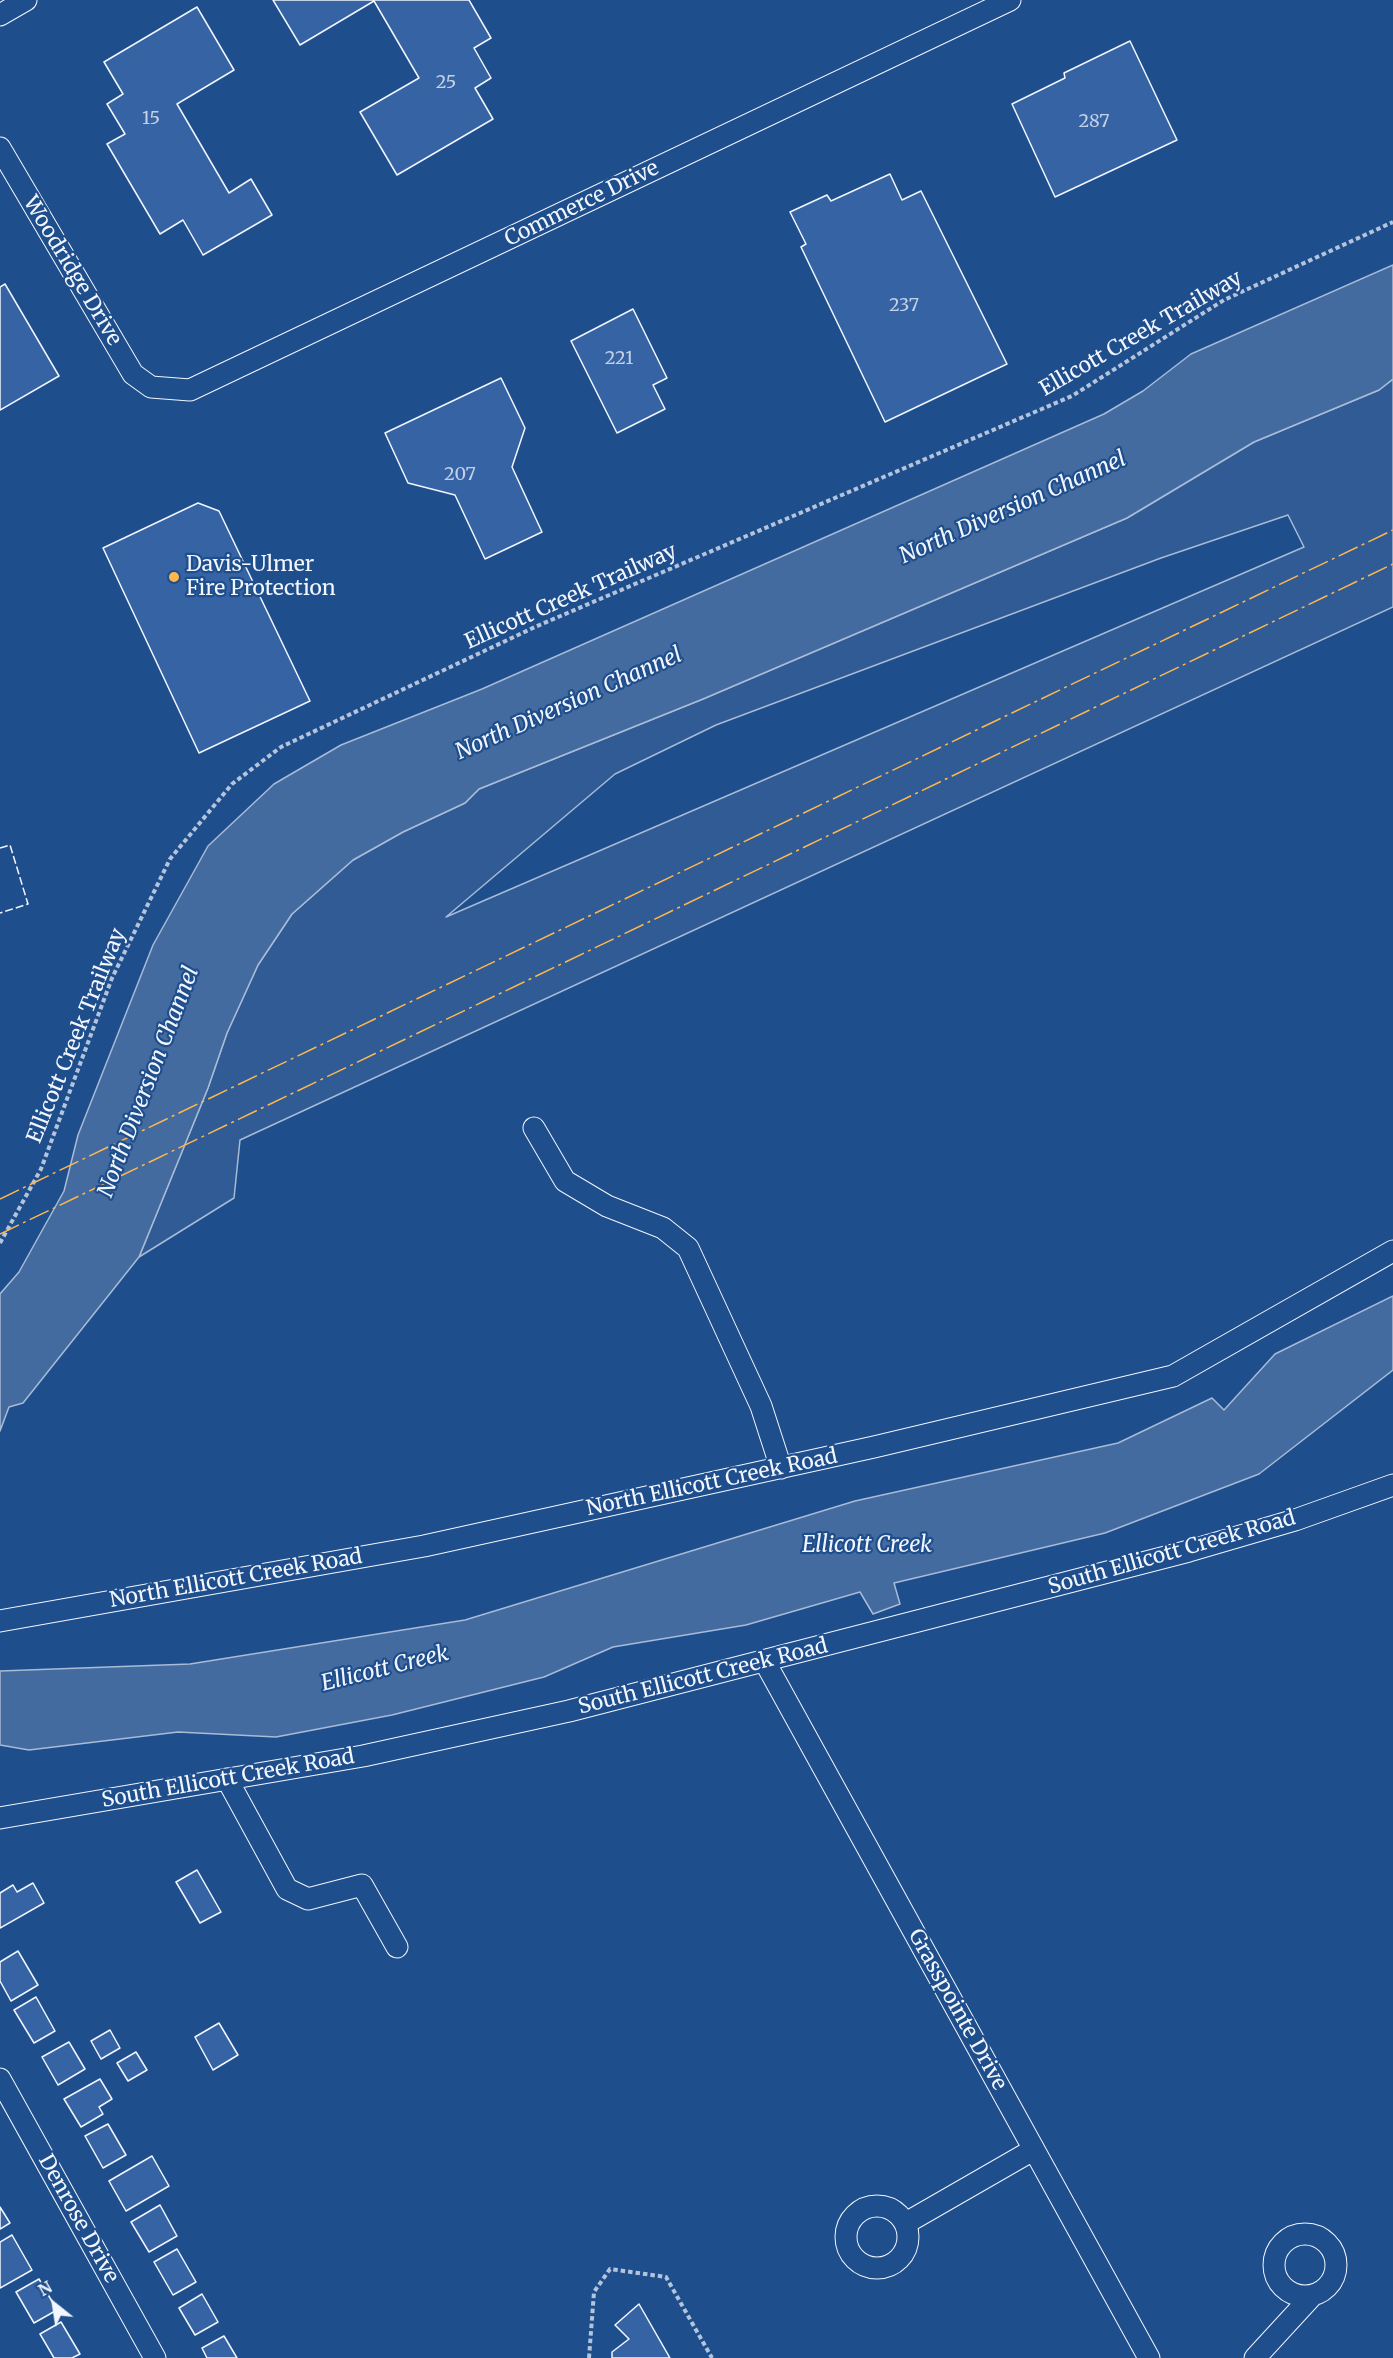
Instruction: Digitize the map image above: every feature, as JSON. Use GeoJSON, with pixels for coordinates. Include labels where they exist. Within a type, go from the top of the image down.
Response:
{"type":"FeatureCollection","features":[{"type":"Feature","properties":{"kind":"street"},"geometry":{"type":"LineString","coordinates":[[0,15],[26,0]]}},
{"type":"Feature","properties":{"kind":"street","name":"Commerce Drive"},"geometry":{"type":"LineString","coordinates":[[151,387],[190,390],[1010,0]]}},
{"type":"Feature","properties":{"kind":"street","name":"Woodridge Drive"},"geometry":{"type":"LineString","coordinates":[[0,148],[133,374],[151,387]]}},
{"type":"Feature","properties":{"kind":"street"},"geometry":{"type":"LineString","coordinates":[[534,1128],[565,1181],[607,1206],[663,1227],[688,1248],[761,1406],[781,1468]]}},
{"type":"Feature","properties":{"kind":"street","name":"North Ellicott Creek Road"},"geometry":{"type":"LineString","coordinates":[[0,1621],[424,1546],[781,1468],[1173,1376],[1393,1251]]}},
{"type":"Feature","properties":{"kind":"street","name":"South Ellicott Creek Road"},"geometry":{"type":"LineString","coordinates":[[0,1818],[374,1754],[569,1711],[1189,1551],[1295,1520],[1393,1485]]}},
{"type":"Feature","properties":{"kind":"street","name":"Grasspointe Drive"},"geometry":{"type":"LineString","coordinates":[[765,1662],[1149,2358]]}},
{"type":"Feature","properties":{"kind":"street"},"geometry":{"type":"LineString","coordinates":[[227,1779],[287,1889],[308,1899],[362,1884],[397,1947]]}},
{"type":"Feature","properties":{"kind":"street","name":"Denrose Drive"},"geometry":{"type":"LineString","coordinates":[[0,2079],[155,2358]]}},
{"type":"Feature","properties":{"kind":"street"},"geometry":{"type":"LineString","coordinates":[[906,2223],[1033,2150]]}},
{"type":"Feature","properties":{"kind":"street"},"geometry":{"type":"LineString","coordinates":[[1256,2358],[1312,2296]]}},
{"type":"Feature","properties":{"kind":"path","name":"Ellicott Creek Trailway"},"geometry":{"type":"LineString","coordinates":[[0,1243],[41,1169],[112,978],[170,859],[232,784],[281,747],[535,627],[1072,396],[1224,300],[1393,222]]}},
{"type":"Feature","properties":{"kind":"path"},"geometry":{"type":"LineString","coordinates":[[590,2358],[594,2292],[610,2269],[666,2277],[712,2358]]}},
{"type":"Feature","properties":{"kind":"shaded area"},"geometry":{"type":"Polygon","coordinates":[[[1393,379],[1393,607],[240,1140],[234,1198],[139,1257],[208,1088],[227,1033],[258,965],[292,914],[353,860],[403,832],[465,803],[479,789],[703,699],[1127,518],[1254,442],[1379,390],[1393,379]],[[1288,515],[1161,558],[716,725],[615,774],[446,917],[1304,547],[1288,515]]]}},
{"type":"Feature","properties":{"kind":"water","name":"North Diversion Channel"},"geometry":{"type":"Polygon","coordinates":[[[1393,265],[1393,379],[1379,390],[1254,442],[1127,518],[703,699],[479,789],[465,803],[403,832],[353,860],[292,914],[258,965],[227,1033],[208,1088],[139,1257],[23,1403],[9,1407],[0,1431],[0,1294],[19,1272],[64,1191],[78,1135],[153,945],[208,846],[274,784],[341,745],[482,689],[1104,414],[1143,391],[1191,354],[1393,265]]]}},
{"type":"Feature","properties":{"kind":"water","name":"Ellicott Creek"},"geometry":{"type":"Polygon","coordinates":[[[1393,1296],[1393,1370],[1259,1474],[1105,1533],[894,1583],[900,1604],[873,1614],[860,1592],[746,1625],[613,1647],[544,1677],[392,1715],[276,1737],[178,1732],[29,1750],[0,1745],[0,1671],[190,1664],[465,1620],[855,1501],[1118,1443],[1212,1398],[1224,1410],[1275,1354],[1393,1296]]]}},
{"type":"Feature","properties":{"kind":"building"},"geometry":{"type":"Polygon","coordinates":[[[273,0],[469,0],[491,38],[474,48],[491,78],[475,88],[493,119],[397,175],[360,112],[419,78],[374,1],[300,45],[273,0]]]}},
{"type":"Feature","properties":{"kind":"building"},"geometry":{"type":"Polygon","coordinates":[[[197,7],[234,70],[177,104],[229,193],[251,179],[272,215],[203,255],[183,220],[160,234],[107,144],[125,134],[107,104],[123,94],[104,62],[197,7]]]}},
{"type":"Feature","properties":{"kind":"building"},"geometry":{"type":"Polygon","coordinates":[[[1130,41],[1177,140],[1055,197],[1012,104],[1065,78],[1064,73],[1130,41]]]}},
{"type":"Feature","properties":{"kind":"building"},"geometry":{"type":"Polygon","coordinates":[[[890,174],[902,200],[921,191],[1007,364],[885,422],[801,247],[806,244],[790,212],[827,195],[831,201],[890,174]]]}},
{"type":"Feature","properties":{"kind":"building"},"geometry":{"type":"Polygon","coordinates":[[[5,284],[59,376],[0,410],[0,287],[5,284]]]}},
{"type":"Feature","properties":{"kind":"building"},"geometry":{"type":"Polygon","coordinates":[[[633,309],[667,378],[653,385],[665,409],[617,433],[571,341],[633,309]]]}},
{"type":"Feature","properties":{"kind":"building"},"geometry":{"type":"Polygon","coordinates":[[[501,378],[525,428],[512,467],[542,532],[485,559],[455,495],[408,483],[385,433],[501,378]]]}},
{"type":"Feature","properties":{"kind":"building"},"geometry":{"type":"Polygon","coordinates":[[[198,503],[219,511],[310,701],[199,753],[103,548],[198,503]]]}},
{"type":"Feature","properties":{"kind":"building"},"geometry":{"type":"Polygon","coordinates":[[[197,1870],[221,1912],[200,1923],[176,1882],[197,1870]]]}},
{"type":"Feature","properties":{"kind":"building"},"geometry":{"type":"Polygon","coordinates":[[[33,1883],[44,1903],[0,1928],[0,1893],[13,1885],[17,1892],[33,1883]]]}},
{"type":"Feature","properties":{"kind":"building"},"geometry":{"type":"Polygon","coordinates":[[[18,1951],[38,1985],[11,2001],[0,1981],[0,1962],[18,1951]]]}},
{"type":"Feature","properties":{"kind":"building"},"geometry":{"type":"Polygon","coordinates":[[[36,1997],[55,2031],[34,2043],[14,2010],[36,1997]]]}},
{"type":"Feature","properties":{"kind":"building"},"geometry":{"type":"Polygon","coordinates":[[[219,2023],[238,2055],[213,2070],[195,2037],[219,2023]]]}},
{"type":"Feature","properties":{"kind":"building"},"geometry":{"type":"Polygon","coordinates":[[[110,2030],[120,2048],[101,2059],[91,2041],[110,2030]]]}},
{"type":"Feature","properties":{"kind":"building"},"geometry":{"type":"Polygon","coordinates":[[[69,2042],[85,2069],[58,2085],[42,2057],[69,2042]]]}},
{"type":"Feature","properties":{"kind":"building"},"geometry":{"type":"Polygon","coordinates":[[[136,2052],[147,2070],[128,2081],[117,2063],[136,2052]]]}},
{"type":"Feature","properties":{"kind":"building"},"geometry":{"type":"Polygon","coordinates":[[[100,2079],[112,2099],[99,2107],[103,2114],[81,2127],[64,2099],[100,2079]]]}},
{"type":"Feature","properties":{"kind":"building"},"geometry":{"type":"Polygon","coordinates":[[[108,2124],[126,2155],[103,2168],[85,2136],[108,2124]]]}},
{"type":"Feature","properties":{"kind":"building"},"geometry":{"type":"Polygon","coordinates":[[[152,2156],[169,2186],[126,2211],[109,2181],[152,2156]]]}},
{"type":"Feature","properties":{"kind":"building"},"geometry":{"type":"Polygon","coordinates":[[[160,2205],[177,2236],[149,2252],[131,2222],[160,2205]]]}},
{"type":"Feature","properties":{"kind":"building"},"geometry":{"type":"Polygon","coordinates":[[[0,2207],[10,2223],[0,2229],[0,2207]]]}},
{"type":"Feature","properties":{"kind":"building"},"geometry":{"type":"Polygon","coordinates":[[[12,2235],[32,2270],[0,2288],[0,2242],[12,2235]]]}},
{"type":"Feature","properties":{"kind":"building"},"geometry":{"type":"Polygon","coordinates":[[[177,2249],[196,2282],[173,2295],[154,2262],[177,2249]]]}},
{"type":"Feature","properties":{"kind":"building"},"geometry":{"type":"Polygon","coordinates":[[[39,2279],[57,2310],[34,2323],[16,2292],[39,2279]]]}},
{"type":"Feature","properties":{"kind":"building"},"geometry":{"type":"Polygon","coordinates":[[[202,2294],[218,2322],[195,2335],[179,2308],[202,2294]]]}},
{"type":"Feature","properties":{"kind":"building"},"geometry":{"type":"Polygon","coordinates":[[[639,2304],[670,2358],[612,2358],[612,2352],[629,2339],[615,2325],[639,2304]]]}},
{"type":"Feature","properties":{"kind":"building"},"geometry":{"type":"Polygon","coordinates":[[[61,2322],[80,2354],[72,2358],[54,2358],[40,2334],[61,2322]]]}},
{"type":"Feature","properties":{"kind":"building"},"geometry":{"type":"Polygon","coordinates":[[[224,2336],[237,2358],[207,2358],[202,2348],[224,2336]]]}},
{"type":"Feature","properties":{"kind":"fence"},"geometry":{"type":"LineString","coordinates":[[0,848],[10,845],[28,904],[0,913]]}},
{"type":"Feature","properties":{"kind":"power"},"geometry":{"type":"LineString","coordinates":[[0,1199],[1393,530]]}},
{"type":"Feature","properties":{"kind":"power"},"geometry":{"type":"LineString","coordinates":[[0,1234],[1393,564]]}},
{"type":"Feature","properties":{"kind":"place","name":"Davis-Ulmer Fire Protection"},"geometry":{"type":"Point","coordinates":[174,577]}}]}
